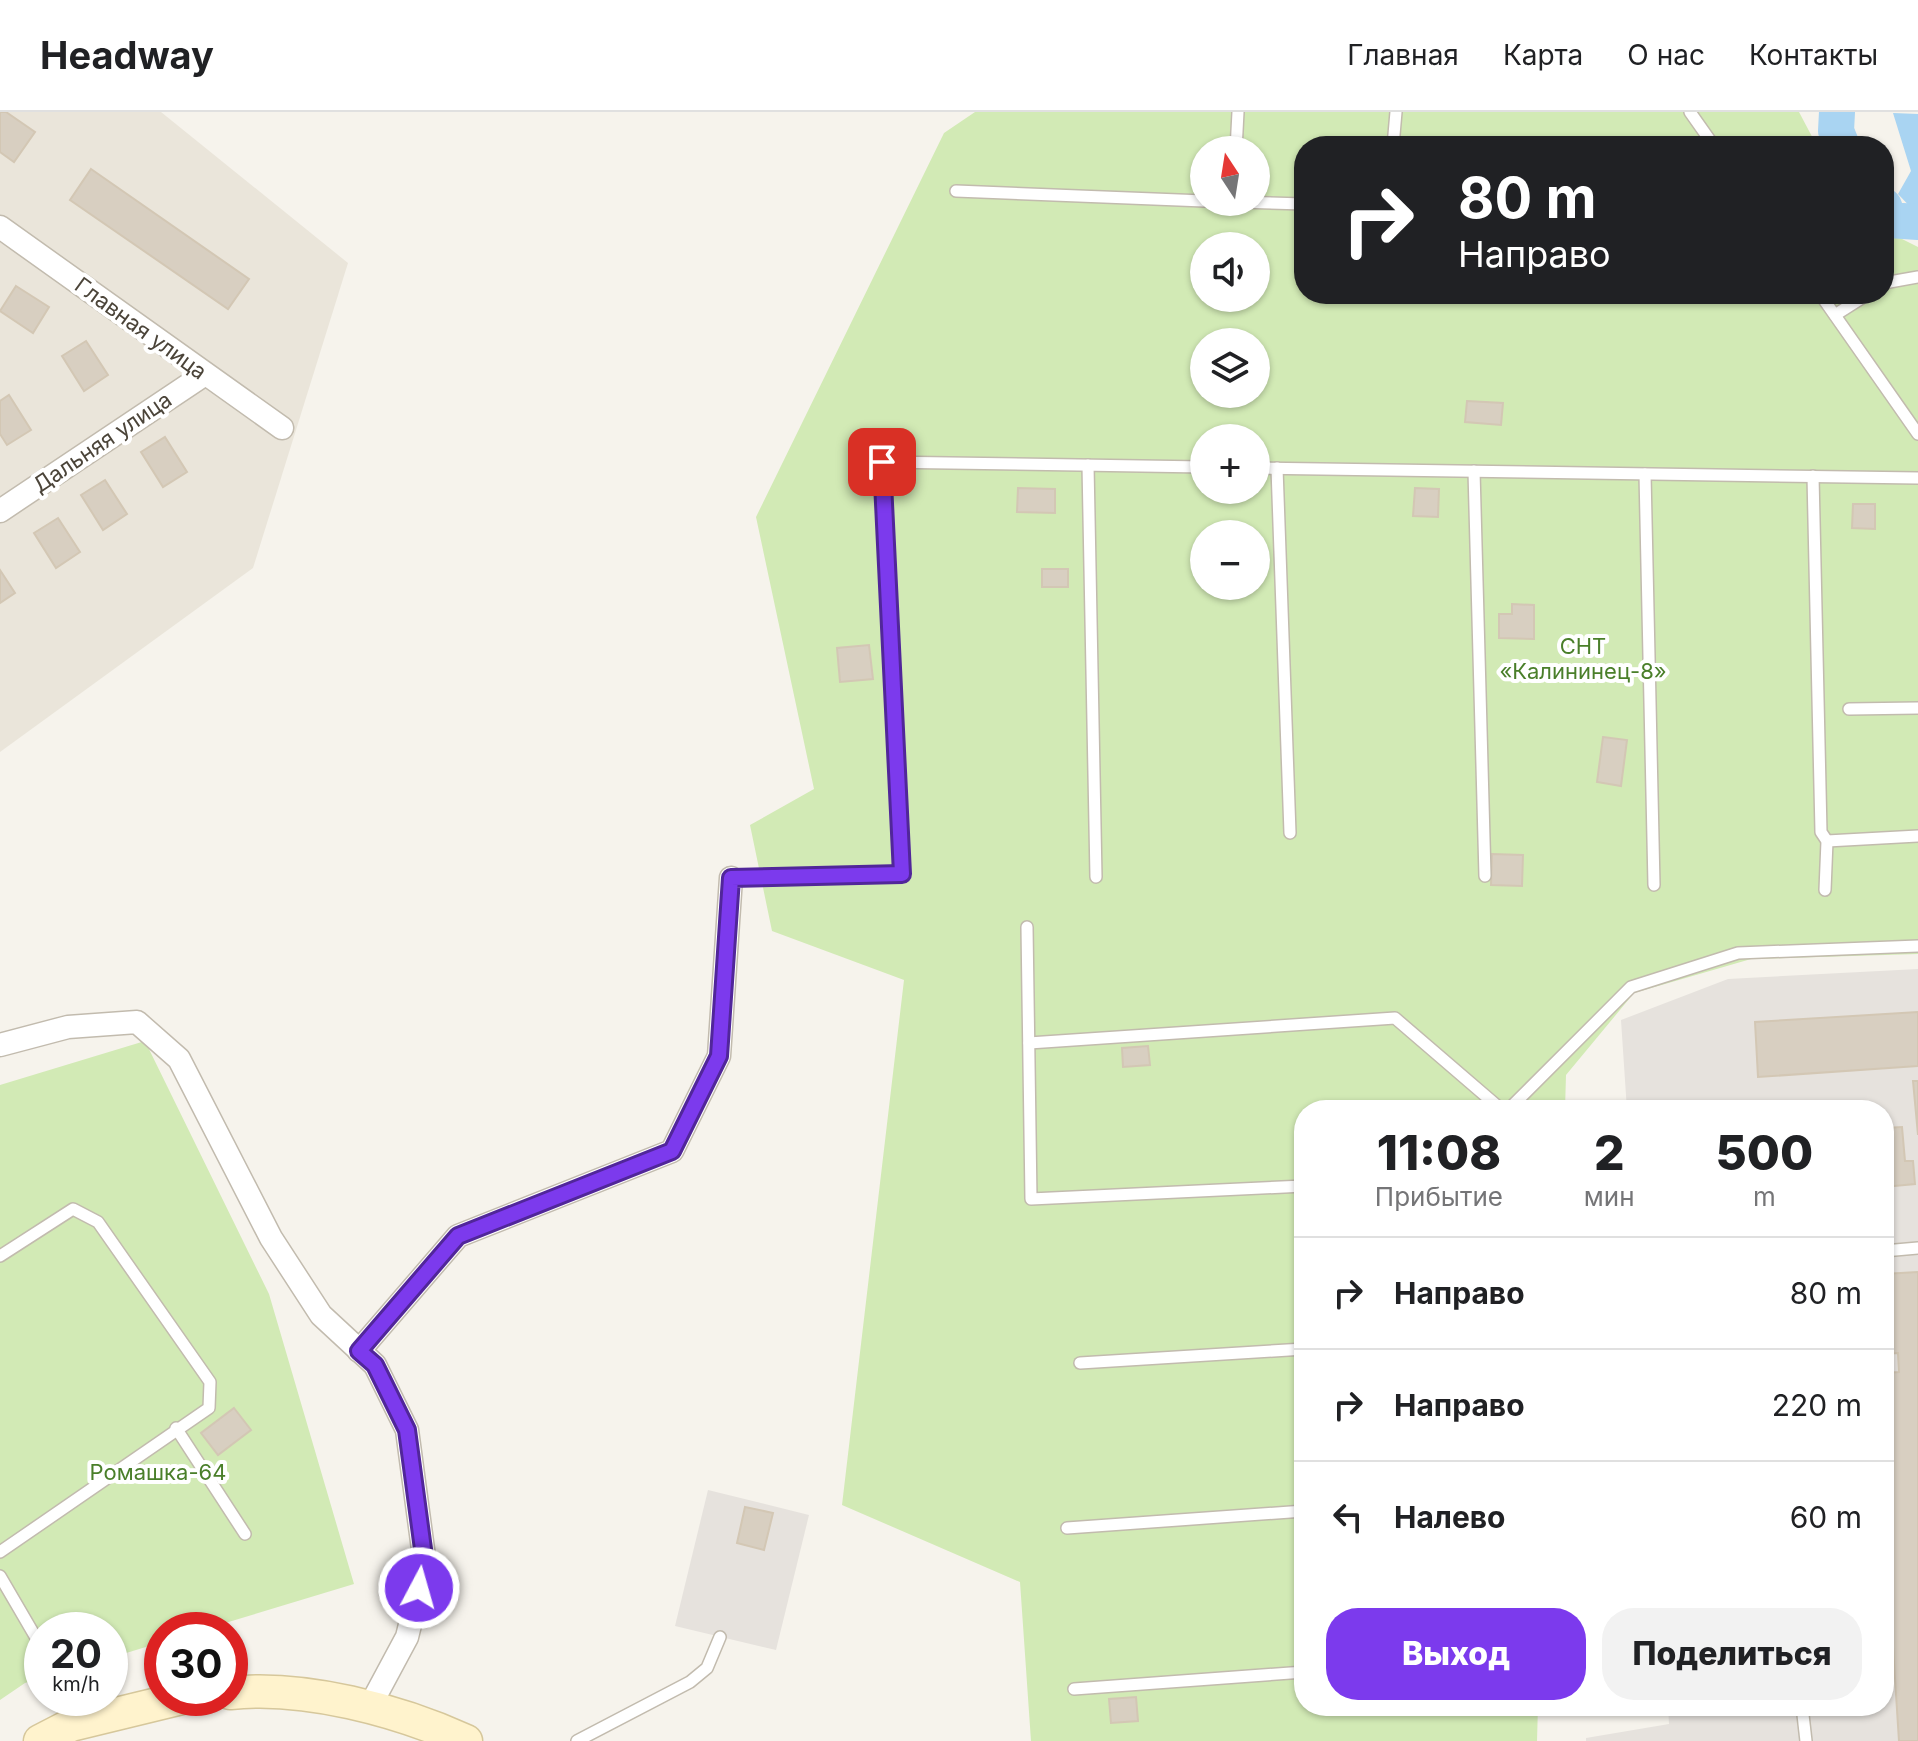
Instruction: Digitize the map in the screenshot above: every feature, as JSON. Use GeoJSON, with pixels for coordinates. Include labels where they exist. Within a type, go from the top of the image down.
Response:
{"type":"FeatureCollection","features":[{"type":"Feature","properties":{"kind":"main road"},"geometry":{"type":"LineString","coordinates":[[248,1691],[259,1690],[370,1706],[466,1741]]}},
{"type":"Feature","properties":{"kind":"main road"},"geometry":{"type":"LineString","coordinates":[[40,1741],[63,1716]]}},
{"type":"Feature","properties":{"kind":"street","name":"Главная улица"},"geometry":{"type":"LineString","coordinates":[[0,227],[282,428]]}},
{"type":"Feature","properties":{"kind":"street","name":"Дальняя улица"},"geometry":{"type":"LineString","coordinates":[[0,511],[205,374]]}},
{"type":"Feature","properties":{"kind":"street"},"geometry":{"type":"LineString","coordinates":[[359,1351],[458,1236],[672,1151],[719,1056],[731,878]]}},
{"type":"Feature","properties":{"kind":"street"},"geometry":{"type":"LineString","coordinates":[[0,1045],[68,1027],[137,1022],[179,1059],[271,1238],[321,1315],[375,1365],[407,1430],[425,1564],[407,1637],[370,1706]]}},
{"type":"Feature","properties":{"kind":"lane"},"geometry":{"type":"LineString","coordinates":[[1237,136],[1238,112]]}},
{"type":"Feature","properties":{"kind":"lane"},"geometry":{"type":"LineString","coordinates":[[1394,136],[1396,112]]}},
{"type":"Feature","properties":{"kind":"lane"},"geometry":{"type":"LineString","coordinates":[[1690,112],[1707,136]]}},
{"type":"Feature","properties":{"kind":"lane"},"geometry":{"type":"LineString","coordinates":[[956,191],[1190,200]]}},
{"type":"Feature","properties":{"kind":"lane"},"geometry":{"type":"LineString","coordinates":[[1270,203],[1294,204]]}},
{"type":"Feature","properties":{"kind":"lane"},"geometry":{"type":"LineString","coordinates":[[1894,281],[1918,277]]}},
{"type":"Feature","properties":{"kind":"lane"},"geometry":{"type":"LineString","coordinates":[[1827,304],[1918,434]]}},
{"type":"Feature","properties":{"kind":"lane"},"geometry":{"type":"LineString","coordinates":[[1835,315],[1852,304]]}},
{"type":"Feature","properties":{"kind":"lane"},"geometry":{"type":"LineString","coordinates":[[731,878],[902,874],[882,462],[1190,467]]}},
{"type":"Feature","properties":{"kind":"lane"},"geometry":{"type":"LineString","coordinates":[[1088,465],[1096,877]]}},
{"type":"Feature","properties":{"kind":"lane"},"geometry":{"type":"LineString","coordinates":[[1270,468],[1918,478]]}},
{"type":"Feature","properties":{"kind":"lane"},"geometry":{"type":"LineString","coordinates":[[1277,468],[1290,833]]}},
{"type":"Feature","properties":{"kind":"lane"},"geometry":{"type":"LineString","coordinates":[[1474,471],[1485,876]]}},
{"type":"Feature","properties":{"kind":"lane"},"geometry":{"type":"LineString","coordinates":[[1645,474],[1654,885]]}},
{"type":"Feature","properties":{"kind":"lane"},"geometry":{"type":"LineString","coordinates":[[1813,476],[1821,832],[1827,841],[1825,890]]}},
{"type":"Feature","properties":{"kind":"lane"},"geometry":{"type":"LineString","coordinates":[[1849,709],[1918,708]]}},
{"type":"Feature","properties":{"kind":"lane"},"geometry":{"type":"LineString","coordinates":[[1827,841],[1918,836]]}},
{"type":"Feature","properties":{"kind":"lane"},"geometry":{"type":"LineString","coordinates":[[1027,927],[1031,1199],[1294,1186]]}},
{"type":"Feature","properties":{"kind":"lane"},"geometry":{"type":"LineString","coordinates":[[1515,1100],[1631,987],[1738,953],[1918,946]]}},
{"type":"Feature","properties":{"kind":"lane"},"geometry":{"type":"LineString","coordinates":[[1029,1043],[1395,1018],[1493,1100]]}},
{"type":"Feature","properties":{"kind":"lane"},"geometry":{"type":"LineString","coordinates":[[0,1256],[73,1209],[98,1222],[210,1382],[209,1408],[0,1552]]}},
{"type":"Feature","properties":{"kind":"lane"},"geometry":{"type":"LineString","coordinates":[[1894,1250],[1918,1248]]}},
{"type":"Feature","properties":{"kind":"lane"},"geometry":{"type":"LineString","coordinates":[[1080,1363],[1294,1350]]}},
{"type":"Feature","properties":{"kind":"lane"},"geometry":{"type":"LineString","coordinates":[[176,1428],[245,1534]]}},
{"type":"Feature","properties":{"kind":"lane"},"geometry":{"type":"LineString","coordinates":[[1067,1528],[1294,1512]]}},
{"type":"Feature","properties":{"kind":"lane"},"geometry":{"type":"LineString","coordinates":[[0,1576],[24,1617]]}},
{"type":"Feature","properties":{"kind":"lane"},"geometry":{"type":"LineString","coordinates":[[577,1741],[690,1682],[707,1668],[720,1637]]}},
{"type":"Feature","properties":{"kind":"lane"},"geometry":{"type":"LineString","coordinates":[[1074,1689],[1294,1673]]}},
{"type":"Feature","properties":{"kind":"lane"},"geometry":{"type":"LineString","coordinates":[[1803,1716],[1806,1741]]}},
{"type":"Feature","properties":{"kind":"shaded area"},"geometry":{"type":"Polygon","coordinates":[[[0,112],[161,112],[348,263],[253,568],[0,752],[0,112]]]}},
{"type":"Feature","properties":{"kind":"shaded area"},"geometry":{"type":"Polygon","coordinates":[[[1918,969],[1918,1741],[1586,1741],[1586,1738],[1669,1724],[1669,1716],[1894,1716],[1894,1100],[1626,1100],[1621,1020],[1728,979],[1918,969]]]}},
{"type":"Feature","properties":{"kind":"shaded area"},"geometry":{"type":"Polygon","coordinates":[[[708,1490],[809,1515],[776,1650],[675,1626],[708,1490]]]}},
{"type":"Feature","properties":{"kind":"green space","name":"СНТ «Калининец-8»"},"geometry":{"type":"Polygon","coordinates":[[[975,112],[1799,112],[1812,136],[1294,136],[1294,304],[1894,304],[1894,235],[1918,247],[1918,954],[1751,959],[1634,993],[1566,1075],[1565,1100],[1294,1100],[1294,1716],[1538,1716],[1537,1741],[1031,1741],[1020,1582],[842,1505],[904,980],[772,931],[750,825],[814,789],[756,517],[944,133],[975,112]]]}},
{"type":"Feature","properties":{"kind":"green space","name":"Ромашка-64"},"geometry":{"type":"Polygon","coordinates":[[[145,1041],[269,1294],[354,1584],[248,1616],[248,1612],[144,1612],[144,1648],[128,1652],[128,1612],[24,1612],[24,1684],[0,1700],[0,1085],[145,1041]]]}},
{"type":"Feature","properties":{"kind":"water"},"geometry":{"type":"Polygon","coordinates":[[[1893,113],[1918,114],[1918,215],[1898,194],[1911,171],[1893,113]]]}},
{"type":"Feature","properties":{"kind":"building"},"geometry":{"type":"Polygon","coordinates":[[[0,112],[6,112],[35,132],[14,162],[0,152],[0,112]]]}},
{"type":"Feature","properties":{"kind":"building"},"geometry":{"type":"Polygon","coordinates":[[[91,169],[249,279],[228,309],[70,200],[91,169]]]}},
{"type":"Feature","properties":{"kind":"building"},"geometry":{"type":"Polygon","coordinates":[[[16,286],[49,307],[33,333],[0,311],[16,286]]]}},
{"type":"Feature","properties":{"kind":"building"},"geometry":{"type":"Polygon","coordinates":[[[86,341],[108,375],[84,391],[62,356],[86,341]]]}},
{"type":"Feature","properties":{"kind":"building"},"geometry":{"type":"Polygon","coordinates":[[[9,395],[31,430],[7,445],[0,434],[0,401],[9,395]]]}},
{"type":"Feature","properties":{"kind":"building"},"geometry":{"type":"Polygon","coordinates":[[[1467,401],[1503,403],[1501,425],[1465,422],[1467,401]]]}},
{"type":"Feature","properties":{"kind":"building"},"geometry":{"type":"Polygon","coordinates":[[[165,437],[187,472],[163,487],[141,452],[165,437]]]}},
{"type":"Feature","properties":{"kind":"building"},"geometry":{"type":"Polygon","coordinates":[[[105,480],[127,514],[103,530],[81,495],[105,480]]]}},
{"type":"Feature","properties":{"kind":"building"},"geometry":{"type":"Polygon","coordinates":[[[1018,488],[1055,489],[1055,513],[1017,512],[1018,488]]]}},
{"type":"Feature","properties":{"kind":"building"},"geometry":{"type":"Polygon","coordinates":[[[1415,488],[1439,489],[1438,517],[1413,516],[1415,488]]]}},
{"type":"Feature","properties":{"kind":"building"},"geometry":{"type":"Polygon","coordinates":[[[1853,504],[1875,504],[1875,529],[1852,528],[1853,504]]]}},
{"type":"Feature","properties":{"kind":"building"},"geometry":{"type":"Polygon","coordinates":[[[58,518],[80,552],[56,568],[34,533],[58,518]]]}},
{"type":"Feature","properties":{"kind":"building"},"geometry":{"type":"Polygon","coordinates":[[[1042,569],[1068,569],[1068,587],[1042,587],[1042,569]]]}},
{"type":"Feature","properties":{"kind":"building"},"geometry":{"type":"Polygon","coordinates":[[[0,570],[15,593],[0,603],[0,570]]]}},
{"type":"Feature","properties":{"kind":"building"},"geometry":{"type":"Polygon","coordinates":[[[1512,604],[1534,605],[1534,639],[1499,638],[1499,614],[1512,614],[1512,604]]]}},
{"type":"Feature","properties":{"kind":"building"},"geometry":{"type":"Polygon","coordinates":[[[869,645],[873,679],[840,682],[837,648],[869,645]]]}},
{"type":"Feature","properties":{"kind":"building"},"geometry":{"type":"Polygon","coordinates":[[[1603,737],[1627,740],[1621,786],[1597,782],[1603,737]]]}},
{"type":"Feature","properties":{"kind":"building"},"geometry":{"type":"Polygon","coordinates":[[[1492,854],[1523,855],[1522,886],[1491,885],[1492,854]]]}},
{"type":"Feature","properties":{"kind":"building"},"geometry":{"type":"Polygon","coordinates":[[[1918,1012],[1918,1066],[1758,1077],[1755,1022],[1918,1012]]]}},
{"type":"Feature","properties":{"kind":"building"},"geometry":{"type":"Polygon","coordinates":[[[1148,1046],[1150,1065],[1123,1067],[1122,1048],[1148,1046]]]}},
{"type":"Feature","properties":{"kind":"building"},"geometry":{"type":"Polygon","coordinates":[[[1913,1081],[1918,1081],[1918,1135],[1913,1081]]]}},
{"type":"Feature","properties":{"kind":"building"},"geometry":{"type":"Polygon","coordinates":[[[1894,1127],[1902,1127],[1905,1161],[1913,1161],[1915,1184],[1894,1186],[1894,1127]]]}},
{"type":"Feature","properties":{"kind":"building"},"geometry":{"type":"Polygon","coordinates":[[[1918,1272],[1918,1741],[1899,1741],[1894,1663],[1894,1372],[1899,1372],[1898,1353],[1894,1353],[1894,1273],[1918,1272]]]}},
{"type":"Feature","properties":{"kind":"building"},"geometry":{"type":"Polygon","coordinates":[[[234,1408],[251,1430],[218,1455],[201,1433],[234,1408]]]}},
{"type":"Feature","properties":{"kind":"building"},"geometry":{"type":"Polygon","coordinates":[[[745,1507],[773,1513],[764,1550],[737,1543],[745,1507]]]}},
{"type":"Feature","properties":{"kind":"building"},"geometry":{"type":"Polygon","coordinates":[[[1136,1697],[1138,1721],[1111,1723],[1109,1699],[1136,1697]]]}},
{"type":"Feature","properties":{"kind":"waterway"},"geometry":{"type":"LineString","coordinates":[[1837,112],[1838,136]]}},
{"type":"Feature","properties":{"kind":"waterway"},"geometry":{"type":"LineString","coordinates":[[1894,220],[1918,222]]}},
{"type":"Feature","properties":{"kind":"route"},"geometry":{"type":"LineString","coordinates":[[419,1588],[425,1564],[407,1430],[375,1365],[359,1351],[458,1236],[672,1151],[719,1056],[731,878],[902,874],[882,462]]}}]}
